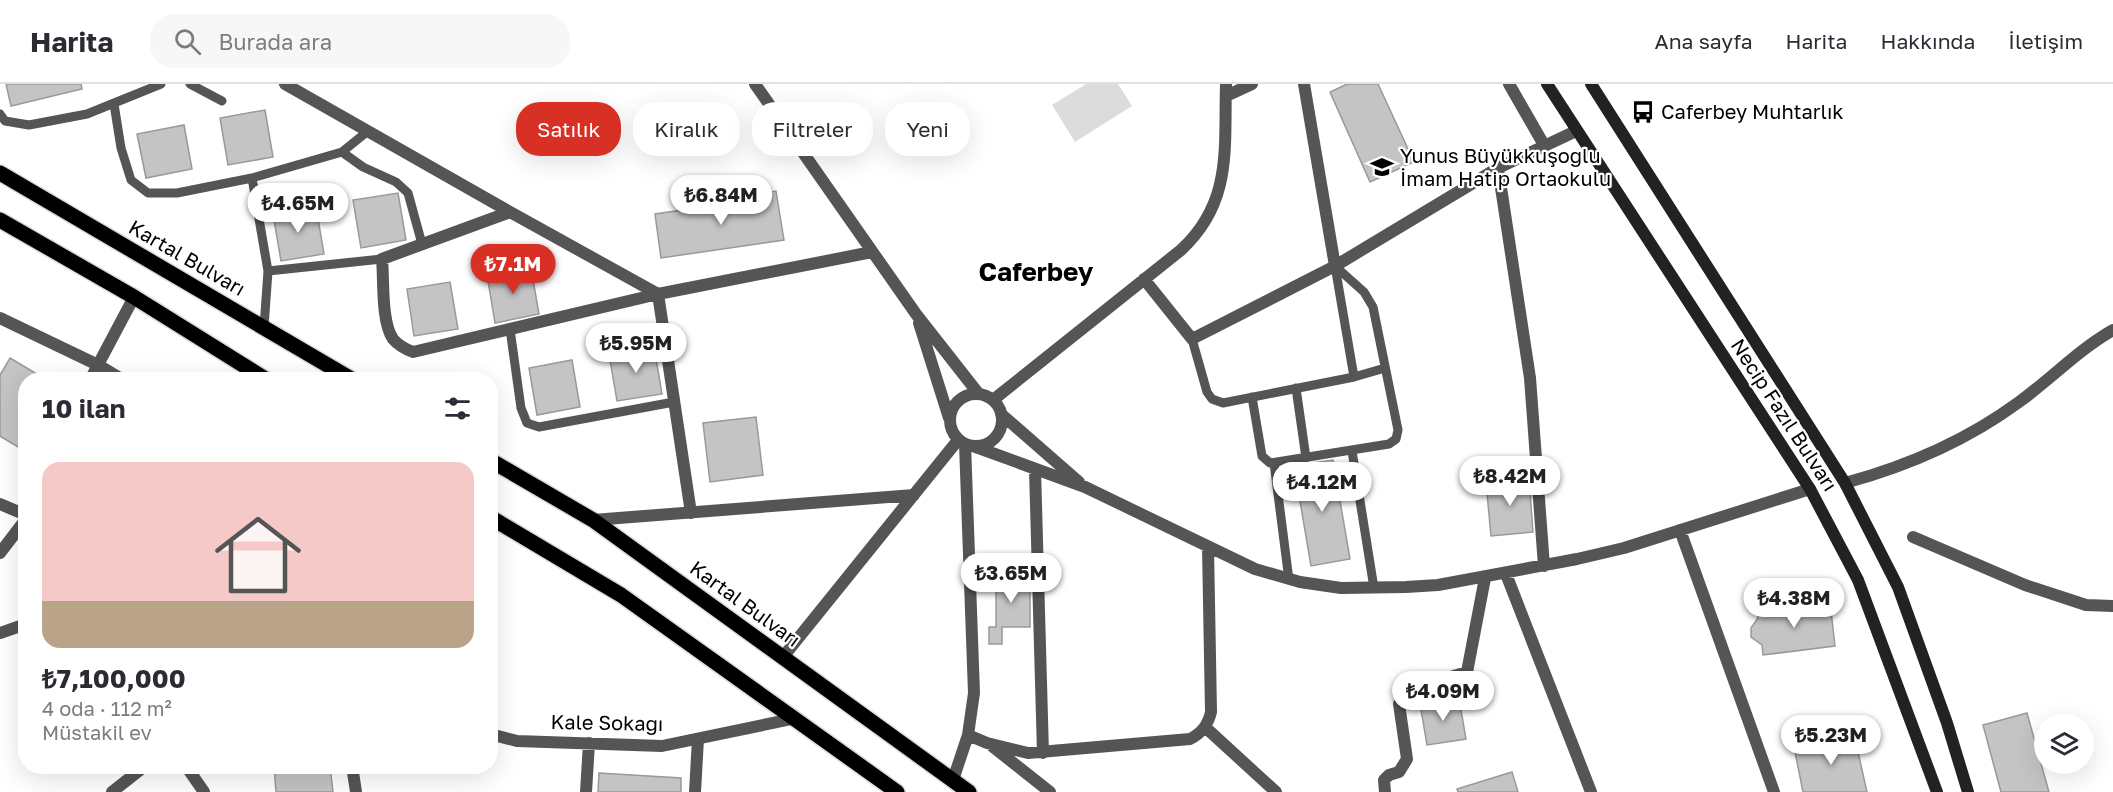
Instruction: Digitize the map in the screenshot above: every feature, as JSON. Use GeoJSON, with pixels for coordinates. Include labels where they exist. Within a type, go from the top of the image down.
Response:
{"type":"FeatureCollection","features":[{"type":"Feature","properties":{"kind":"main road","name":"Kartal Bulvarı"},"geometry":{"type":"LineString","coordinates":[[0,173],[340,372]]}},
{"type":"Feature","properties":{"kind":"main road"},"geometry":{"type":"LineString","coordinates":[[0,220],[134,297],[254,372]]}},
{"type":"Feature","properties":{"kind":"main road","name":"Kartal Bulvarı"},"geometry":{"type":"LineString","coordinates":[[498,465],[593,520],[969,792]]}},
{"type":"Feature","properties":{"kind":"main road"},"geometry":{"type":"LineString","coordinates":[[498,522],[621,596],[897,792]]}},
{"type":"Feature","properties":{"kind":"street"},"geometry":{"type":"LineString","coordinates":[[285,84],[658,294]]}},
{"type":"Feature","properties":{"kind":"street"},"geometry":{"type":"LineString","coordinates":[[755,84],[915,314],[978,393],[993,400],[1001,414],[1085,487]]}},
{"type":"Feature","properties":{"kind":"street"},"geometry":{"type":"LineString","coordinates":[[993,400],[1191,241],[1213,208],[1221,183],[1226,90],[1252,84]]}},
{"type":"Feature","properties":{"kind":"street"},"geometry":{"type":"LineString","coordinates":[[1304,84],[1335,267]]}},
{"type":"Feature","properties":{"kind":"street"},"geometry":{"type":"LineString","coordinates":[[1509,84],[1544,144]]}},
{"type":"Feature","properties":{"kind":"street","name":"Necip Fazıl Bulvarı"},"geometry":{"type":"LineString","coordinates":[[1547,84],[1810,489],[1858,580],[1937,792]]}},
{"type":"Feature","properties":{"kind":"street","name":"Necip Fazıl Bulvarı"},"geometry":{"type":"LineString","coordinates":[[1591,84],[1845,483],[1898,587],[1947,723],[1968,792]]}},
{"type":"Feature","properties":{"kind":"street"},"geometry":{"type":"LineString","coordinates":[[1144,279],[1192,339],[1335,267],[1498,168],[1576,130]]}},
{"type":"Feature","properties":{"kind":"street"},"geometry":{"type":"LineString","coordinates":[[1498,168],[1530,378],[1544,566]]}},
{"type":"Feature","properties":{"kind":"street"},"geometry":{"type":"LineString","coordinates":[[510,212],[382,259],[389,330],[393,338],[405,349],[413,352],[658,294],[872,252]]}},
{"type":"Feature","properties":{"kind":"street"},"geometry":{"type":"LineString","coordinates":[[658,294],[691,513]]}},
{"type":"Feature","properties":{"kind":"street"},"geometry":{"type":"LineString","coordinates":[[94,372],[134,297]]}},
{"type":"Feature","properties":{"kind":"street"},"geometry":{"type":"LineString","coordinates":[[915,314],[953,433],[966,443],[1085,487],[1255,569],[1289,580],[1331,587],[1374,588],[1438,585],[1485,578],[1624,548],[1810,489]]}},
{"type":"Feature","properties":{"kind":"street"},"geometry":{"type":"LineString","coordinates":[[0,318],[110,372]]}},
{"type":"Feature","properties":{"kind":"street"},"geometry":{"type":"LineString","coordinates":[[1845,483],[1908,464],[1968,435],[2020,402],[2087,346],[2113,330]]}},
{"type":"Feature","properties":{"kind":"street"},"geometry":{"type":"LineString","coordinates":[[949,418],[956,402],[970,394],[978,393]]}},
{"type":"Feature","properties":{"kind":"street"},"geometry":{"type":"LineString","coordinates":[[966,443],[982,446],[996,437],[1002,422],[1001,414]]}},
{"type":"Feature","properties":{"kind":"street"},"geometry":{"type":"LineString","coordinates":[[783,657],[914,495],[966,443]]}},
{"type":"Feature","properties":{"kind":"street"},"geometry":{"type":"LineString","coordinates":[[952,780],[968,735],[975,675],[966,443]]}},
{"type":"Feature","properties":{"kind":"street"},"geometry":{"type":"LineString","coordinates":[[1035,469],[1043,753]]}},
{"type":"Feature","properties":{"kind":"street"},"geometry":{"type":"LineString","coordinates":[[593,520],[914,495]]}},
{"type":"Feature","properties":{"kind":"street"},"geometry":{"type":"LineString","coordinates":[[0,504],[18,513]]}},
{"type":"Feature","properties":{"kind":"street"},"geometry":{"type":"LineString","coordinates":[[0,553],[18,528]]}},
{"type":"Feature","properties":{"kind":"street"},"geometry":{"type":"LineString","coordinates":[[1680,530],[1774,792]]}},
{"type":"Feature","properties":{"kind":"street"},"geometry":{"type":"LineString","coordinates":[[1914,537],[2025,585],[2086,605],[2113,606]]}},
{"type":"Feature","properties":{"kind":"street"},"geometry":{"type":"LineString","coordinates":[[968,735],[987,743],[1028,753],[1190,739],[1205,727],[1209,720],[1211,704],[1208,547]]}},
{"type":"Feature","properties":{"kind":"street"},"geometry":{"type":"LineString","coordinates":[[1506,574],[1591,792]]}},
{"type":"Feature","properties":{"kind":"street"},"geometry":{"type":"LineString","coordinates":[[1385,792],[1384,780],[1389,775],[1400,772],[1407,759],[1401,699],[1411,689],[1467,672],[1485,578]]}},
{"type":"Feature","properties":{"kind":"street"},"geometry":{"type":"LineString","coordinates":[[0,633],[18,627]]}},
{"type":"Feature","properties":{"kind":"street","name":"Kale Sokağı"},"geometry":{"type":"LineString","coordinates":[[498,736],[517,741],[662,746],[792,719]]}},
{"type":"Feature","properties":{"kind":"street"},"geometry":{"type":"LineString","coordinates":[[1205,727],[1276,792]]}},
{"type":"Feature","properties":{"kind":"street"},"geometry":{"type":"LineString","coordinates":[[695,792],[698,739]]}},
{"type":"Feature","properties":{"kind":"street"},"geometry":{"type":"LineString","coordinates":[[987,743],[1050,792]]}},
{"type":"Feature","properties":{"kind":"street"},"geometry":{"type":"LineString","coordinates":[[586,792],[589,744]]}},
{"type":"Feature","properties":{"kind":"street"},"geometry":{"type":"LineString","coordinates":[[112,792],[135,774]]}},
{"type":"Feature","properties":{"kind":"street"},"geometry":{"type":"LineString","coordinates":[[192,774],[204,792]]}},
{"type":"Feature","properties":{"kind":"street"},"geometry":{"type":"LineString","coordinates":[[353,774],[356,792]]}},
{"type":"Feature","properties":{"kind":"lane"},"geometry":{"type":"LineString","coordinates":[[0,114],[5,121],[29,125],[87,114],[161,84]]}},
{"type":"Feature","properties":{"kind":"lane"},"geometry":{"type":"LineString","coordinates":[[190,84],[222,101]]}},
{"type":"Feature","properties":{"kind":"lane"},"geometry":{"type":"LineString","coordinates":[[114,104],[121,148],[131,180],[148,193],[177,193],[252,178],[342,152],[368,131]]}},
{"type":"Feature","properties":{"kind":"lane"},"geometry":{"type":"LineString","coordinates":[[342,152],[363,167],[396,182],[408,193],[422,244]]}},
{"type":"Feature","properties":{"kind":"lane"},"geometry":{"type":"LineString","coordinates":[[252,178],[268,271],[264,327]]}},
{"type":"Feature","properties":{"kind":"lane"},"geometry":{"type":"LineString","coordinates":[[268,271],[382,259]]}},
{"type":"Feature","properties":{"kind":"lane"},"geometry":{"type":"LineString","coordinates":[[1252,397],[1262,456],[1266,461],[1274,464],[1389,444],[1396,439],[1398,435],[1372,307],[1364,292],[1335,267]]}},
{"type":"Feature","properties":{"kind":"lane"},"geometry":{"type":"LineString","coordinates":[[1335,267],[1354,377]]}},
{"type":"Feature","properties":{"kind":"lane"},"geometry":{"type":"LineString","coordinates":[[510,329],[521,408],[527,423],[539,426],[674,402]]}},
{"type":"Feature","properties":{"kind":"lane"},"geometry":{"type":"LineString","coordinates":[[1192,339],[1207,392],[1212,399],[1224,403],[1354,377],[1385,368]]}},
{"type":"Feature","properties":{"kind":"lane"},"geometry":{"type":"LineString","coordinates":[[1296,388],[1306,458]]}},
{"type":"Feature","properties":{"kind":"lane"},"geometry":{"type":"LineString","coordinates":[[1352,451],[1374,588]]}},
{"type":"Feature","properties":{"kind":"lane"},"geometry":{"type":"LineString","coordinates":[[1274,464],[1289,580]]}},
{"type":"Feature","properties":{"kind":"shaded area"},"geometry":{"type":"Polygon","coordinates":[[[1086,84],[1118,84],[1132,106],[1075,142],[1052,105],[1086,84]]]}},
{"type":"Feature","properties":{"kind":"building"},"geometry":{"type":"Polygon","coordinates":[[[6,84],[81,84],[82,89],[11,106],[6,84]]]}},
{"type":"Feature","properties":{"kind":"building"},"geometry":{"type":"Polygon","coordinates":[[[1347,84],[1378,84],[1414,162],[1370,182],[1330,92],[1347,84]]]}},
{"type":"Feature","properties":{"kind":"building"},"geometry":{"type":"Polygon","coordinates":[[[265,110],[273,157],[228,165],[220,118],[265,110]]]}},
{"type":"Feature","properties":{"kind":"building"},"geometry":{"type":"Polygon","coordinates":[[[184,125],[192,169],[146,178],[137,134],[184,125]]]}},
{"type":"Feature","properties":{"kind":"building"},"geometry":{"type":"Polygon","coordinates":[[[776,191],[784,240],[661,258],[655,214],[739,202],[738,197],[776,191]]]}},
{"type":"Feature","properties":{"kind":"building"},"geometry":{"type":"Polygon","coordinates":[[[398,193],[406,240],[361,248],[353,200],[398,193]]]}},
{"type":"Feature","properties":{"kind":"building"},"geometry":{"type":"Polygon","coordinates":[[[316,207],[324,254],[281,261],[273,214],[316,207]]]}},
{"type":"Feature","properties":{"kind":"building"},"geometry":{"type":"Polygon","coordinates":[[[531,268],[539,314],[495,323],[487,275],[531,268]]]}},
{"type":"Feature","properties":{"kind":"building"},"geometry":{"type":"Polygon","coordinates":[[[450,282],[458,329],[414,336],[407,289],[450,282]]]}},
{"type":"Feature","properties":{"kind":"building"},"geometry":{"type":"Polygon","coordinates":[[[654,347],[662,394],[617,401],[609,354],[654,347]]]}},
{"type":"Feature","properties":{"kind":"building"},"geometry":{"type":"Polygon","coordinates":[[[10,358],[34,372],[18,372],[18,447],[0,436],[0,375],[10,358]]]}},
{"type":"Feature","properties":{"kind":"building"},"geometry":{"type":"Polygon","coordinates":[[[572,360],[580,407],[537,415],[529,368],[572,360]]]}},
{"type":"Feature","properties":{"kind":"building"},"geometry":{"type":"Polygon","coordinates":[[[756,417],[763,475],[710,482],[703,423],[756,417]]]}},
{"type":"Feature","properties":{"kind":"building"},"geometry":{"type":"Polygon","coordinates":[[[1333,460],[1350,559],[1311,566],[1294,466],[1333,460]]]}},
{"type":"Feature","properties":{"kind":"building"},"geometry":{"type":"Polygon","coordinates":[[[1529,478],[1533,532],[1491,536],[1486,482],[1529,478]]]}},
{"type":"Feature","properties":{"kind":"building"},"geometry":{"type":"Polygon","coordinates":[[[996,574],[1030,574],[1030,627],[1002,627],[1002,644],[989,644],[989,627],[996,627],[996,574]]]}},
{"type":"Feature","properties":{"kind":"building"},"geometry":{"type":"Polygon","coordinates":[[[1830,602],[1835,646],[1763,655],[1762,645],[1751,637],[1751,628],[1758,618],[1757,611],[1830,602]]]}},
{"type":"Feature","properties":{"kind":"building"},"geometry":{"type":"Polygon","coordinates":[[[1459,698],[1466,739],[1427,745],[1420,704],[1459,698]]]}},
{"type":"Feature","properties":{"kind":"building"},"geometry":{"type":"Polygon","coordinates":[[[2027,713],[2034,738],[2034,774],[2044,774],[2049,792],[2001,792],[1983,725],[2027,713]]]}},
{"type":"Feature","properties":{"kind":"building"},"geometry":{"type":"Polygon","coordinates":[[[1854,734],[1867,792],[1803,792],[1794,747],[1854,734]]]}},
{"type":"Feature","properties":{"kind":"building"},"geometry":{"type":"Polygon","coordinates":[[[1512,772],[1518,792],[1458,792],[1457,789],[1512,772]]]}},
{"type":"Feature","properties":{"kind":"building"},"geometry":{"type":"Polygon","coordinates":[[[599,773],[681,778],[681,792],[598,792],[599,773]]]}},
{"type":"Feature","properties":{"kind":"building"},"geometry":{"type":"Polygon","coordinates":[[[275,774],[331,774],[333,792],[276,792],[275,774]]]}},
{"type":"Feature","properties":{"kind":"place","name":"Caferbey Muhtarlık"},"geometry":{"type":"Point","coordinates":[1643,112]}},
{"type":"Feature","properties":{"kind":"place","name":"Yunus Büyükkuşoğlu İmam Hatip Ortaokulu"},"geometry":{"type":"Point","coordinates":[1382,167]}},
{"type":"Feature","properties":{"kind":"district","name":"Caferbey"},"geometry":{"type":"Point","coordinates":[1036,272]}}]}
